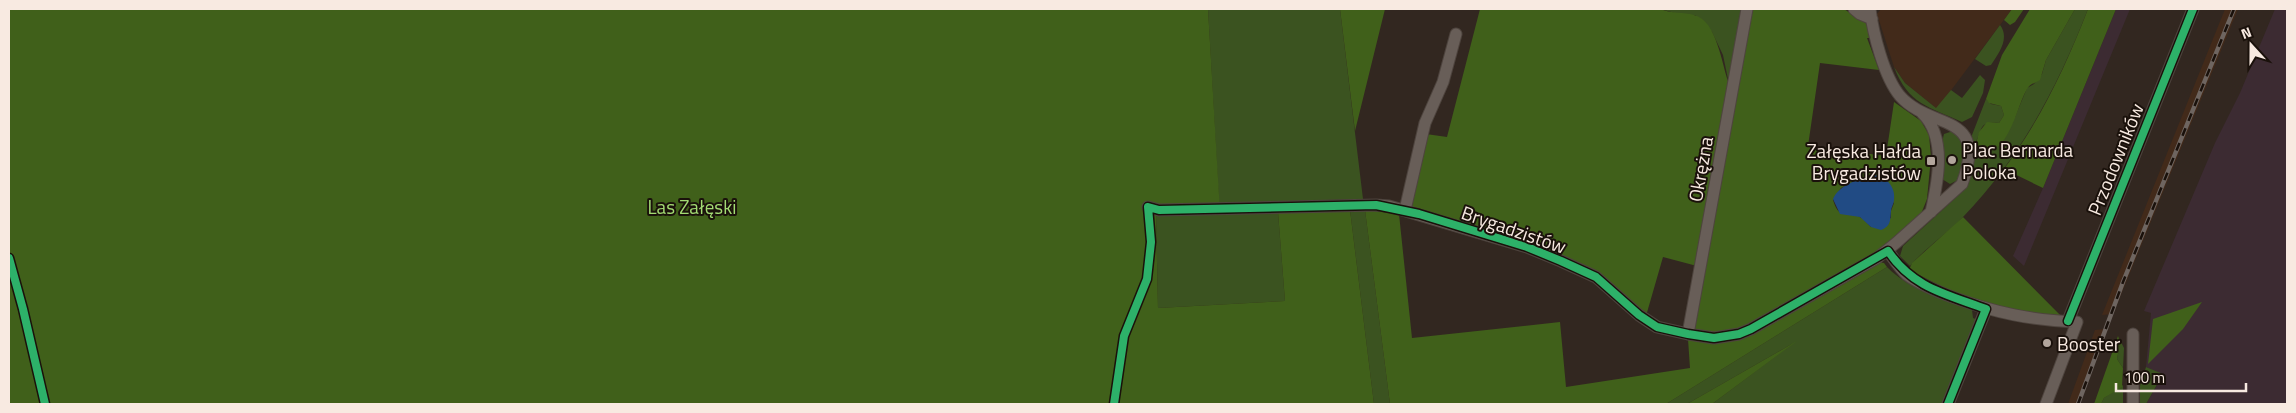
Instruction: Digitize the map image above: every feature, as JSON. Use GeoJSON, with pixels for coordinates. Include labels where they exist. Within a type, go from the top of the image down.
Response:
{"type":"FeatureCollection","features":[{"type":"Feature","properties":{"kind":"street","name":"Okrężna"},"geometry":{"type":"LineString","coordinates":[[1688,334],[1747,9]]}},
{"type":"Feature","properties":{"kind":"street"},"geometry":{"type":"LineString","coordinates":[[1854,9],[1860,14],[1871,14],[1894,87],[1904,100],[1921,112],[1933,125],[1938,142],[1937,177],[1931,212]]}},
{"type":"Feature","properties":{"kind":"street","name":"Przodowników"},"geometry":{"type":"LineString","coordinates":[[2046,404],[2072,322],[2193,9]]}},
{"type":"Feature","properties":{"kind":"street"},"geometry":{"type":"LineString","coordinates":[[1405,210],[1425,123],[1443,82],[1456,34]]}},
{"type":"Feature","properties":{"kind":"street"},"geometry":{"type":"LineString","coordinates":[[1921,112],[1933,115],[1960,130],[1967,142],[1967,170],[1962,184],[1952,188],[1946,187],[1937,177]]}},
{"type":"Feature","properties":{"kind":"street"},"geometry":{"type":"LineString","coordinates":[[1938,142],[1943,133],[1954,127]]}},
{"type":"Feature","properties":{"kind":"street","name":"Brygadzistów"},"geometry":{"type":"LineString","coordinates":[[1148,207],[1159,210],[1376,205],[1405,210],[1527,247],[1596,277],[1639,315],[1657,327],[1688,334],[1725,337],[1751,329],[1888,251],[1962,184]]}},
{"type":"Feature","properties":{"kind":"street"},"geometry":{"type":"LineString","coordinates":[[1888,251],[1900,268],[1923,285],[2007,315],[2072,322]]}},
{"type":"Feature","properties":{"kind":"street"},"geometry":{"type":"LineString","coordinates":[[1948,404],[1986,309]]}},
{"type":"Feature","properties":{"kind":"street"},"geometry":{"type":"LineString","coordinates":[[2133,334],[2133,404]]}},
{"type":"Feature","properties":{"kind":"shaded area"},"geometry":{"type":"Polygon","coordinates":[[[1881,9],[2012,9],[1937,109],[1905,83],[1894,67],[1877,14],[1881,9]]]}},
{"type":"Feature","properties":{"kind":"shaded area"},"geometry":{"type":"Polygon","coordinates":[[[2116,9],[2130,9],[2024,266],[2013,256],[2043,188],[2116,9]]]}},
{"type":"Feature","properties":{"kind":"shaded area"},"geometry":{"type":"Polygon","coordinates":[[[2225,9],[2238,9],[2113,314],[2102,315],[2225,9]]]}},
{"type":"Feature","properties":{"kind":"shaded area"},"geometry":{"type":"Polygon","coordinates":[[[2275,9],[2287,9],[2287,404],[2146,404],[2163,375],[2146,367],[2151,313],[2144,311],[2215,143],[2240,93],[2275,9]]]}},
{"type":"Feature","properties":{"kind":"shaded area"},"geometry":{"type":"Polygon","coordinates":[[[2106,329],[2079,404],[2068,404],[2095,330],[2106,329]]]}},
{"type":"Feature","properties":{"kind":"green space","name":"Las Załęski"},"geometry":{"type":"Polygon","coordinates":[[[9,9],[1208,9],[1220,212],[1156,216],[1158,308],[1285,301],[1278,212],[1350,210],[1374,404],[9,404],[9,9]]]}},
{"type":"Feature","properties":{"kind":"green space"},"geometry":{"type":"Polygon","coordinates":[[[1208,9],[1340,9],[1363,199],[1219,203],[1208,9]]]}},
{"type":"Feature","properties":{"kind":"green space"},"geometry":{"type":"Polygon","coordinates":[[[1340,9],[1385,9],[1355,131],[1340,9]]]}},
{"type":"Feature","properties":{"kind":"green space"},"geometry":{"type":"Polygon","coordinates":[[[1480,9],[1660,9],[1694,15],[1708,25],[1713,34],[1729,84],[1697,266],[1663,257],[1646,316],[1598,274],[1408,206],[1426,134],[1447,137],[1480,9]]]}},
{"type":"Feature","properties":{"kind":"green space"},"geometry":{"type":"Polygon","coordinates":[[[1660,9],[1743,9],[1729,84],[1723,55],[1712,32],[1695,15],[1682,15],[1660,9]]]}},
{"type":"Feature","properties":{"kind":"green space"},"geometry":{"type":"Polygon","coordinates":[[[1750,9],[1844,9],[1870,26],[1874,38],[1867,38],[1879,70],[1820,63],[1808,146],[1886,156],[1894,102],[1921,121],[1929,135],[1931,157],[1927,199],[1921,214],[1878,252],[1746,327],[1720,333],[1695,330],[1694,326],[1750,9]],[[1863,177],[1841,188],[1833,200],[1837,210],[1842,213],[1858,216],[1871,227],[1891,218],[1894,203],[1863,177]]]}},
{"type":"Feature","properties":{"kind":"green space"},"geometry":{"type":"Polygon","coordinates":[[[2012,9],[2024,9],[2015,22],[2010,25],[2004,20],[2012,9]]]}},
{"type":"Feature","properties":{"kind":"green space"},"geometry":{"type":"Polygon","coordinates":[[[2030,9],[2075,9],[2046,60],[2040,80],[2027,89],[2005,139],[1998,147],[1990,151],[1980,151],[1976,144],[1979,132],[1987,122],[1999,123],[2004,115],[2001,106],[1989,103],[1986,99],[2002,55],[2030,9]]]}},
{"type":"Feature","properties":{"kind":"green space"},"geometry":{"type":"Polygon","coordinates":[[[2075,9],[2088,9],[2051,93],[2020,145],[1984,194],[1963,217],[1910,266],[1900,256],[1903,246],[1962,192],[1969,180],[1973,159],[1972,135],[1986,99],[1991,104],[2001,106],[2004,115],[1999,123],[1985,124],[1976,142],[2015,117],[2027,88],[2034,84],[2042,74],[2046,60],[2075,9]]]}},
{"type":"Feature","properties":{"kind":"green space"},"geometry":{"type":"Polygon","coordinates":[[[2088,9],[2116,9],[2043,188],[2004,169],[2030,131],[2052,92],[2088,9]]]}},
{"type":"Feature","properties":{"kind":"green space"},"geometry":{"type":"Polygon","coordinates":[[[2000,25],[2003,30],[2004,40],[1991,65],[1986,66],[1975,59],[2000,25]]]}},
{"type":"Feature","properties":{"kind":"green space"},"geometry":{"type":"Polygon","coordinates":[[[1894,67],[1905,83],[1936,108],[1951,90],[1962,98],[1980,75],[1985,80],[1983,93],[1972,117],[1962,122],[1930,108],[1913,97],[1906,89],[1894,67]]]}},
{"type":"Feature","properties":{"kind":"green space"},"geometry":{"type":"Polygon","coordinates":[[[1953,131],[1961,143],[1964,154],[1958,180],[1950,184],[1942,179],[1942,142],[1944,134],[1953,131]]]}},
{"type":"Feature","properties":{"kind":"green space"},"geometry":{"type":"Polygon","coordinates":[[[1350,210],[1365,210],[1390,404],[1374,404],[1350,210]]]}},
{"type":"Feature","properties":{"kind":"green space"},"geometry":{"type":"Polygon","coordinates":[[[1365,210],[1399,214],[1412,338],[1560,322],[1566,387],[1690,368],[1688,339],[1719,342],[1879,262],[1884,263],[1887,267],[1666,404],[1390,404],[1365,210]]]}},
{"type":"Feature","properties":{"kind":"green space"},"geometry":{"type":"Polygon","coordinates":[[[1278,212],[1285,301],[1158,308],[1156,216],[1278,212]]]}},
{"type":"Feature","properties":{"kind":"green space"},"geometry":{"type":"Polygon","coordinates":[[[1963,217],[2063,318],[1990,305],[1951,291],[1909,270],[1912,263],[1963,217]]]}},
{"type":"Feature","properties":{"kind":"green space"},"geometry":{"type":"Polygon","coordinates":[[[1887,267],[1916,288],[1972,310],[1973,318],[1978,320],[1943,404],[1712,404],[1792,344],[1687,404],[1666,404],[1887,267]]]}},
{"type":"Feature","properties":{"kind":"green space"},"geometry":{"type":"Polygon","coordinates":[[[2202,302],[2183,329],[2148,364],[2153,319],[2202,302]]]}},
{"type":"Feature","properties":{"kind":"green space"},"geometry":{"type":"Polygon","coordinates":[[[2118,336],[2124,348],[2123,368],[2117,359],[2120,343],[2118,336]]]}},
{"type":"Feature","properties":{"kind":"green space"},"geometry":{"type":"Polygon","coordinates":[[[2118,336],[2120,343],[2117,359],[2123,368],[2122,387],[2104,398],[2101,404],[2094,404],[2118,336]]]}},
{"type":"Feature","properties":{"kind":"green space"},"geometry":{"type":"Polygon","coordinates":[[[1797,341],[1712,404],[1687,404],[1797,341]]]}},
{"type":"Feature","properties":{"kind":"green space"},"geometry":{"type":"Polygon","coordinates":[[[2146,367],[2163,374],[2146,404],[2140,404],[2140,386],[2146,367]]]}},
{"type":"Feature","properties":{"kind":"green space"},"geometry":{"type":"Polygon","coordinates":[[[2123,385],[2123,404],[2101,404],[2104,398],[2123,385]]]}},
{"type":"Feature","properties":{"kind":"water"},"geometry":{"type":"Polygon","coordinates":[[[1874,175],[1889,183],[1894,195],[1889,223],[1887,227],[1881,230],[1871,227],[1860,217],[1840,214],[1833,199],[1845,186],[1856,180],[1874,175]]]}},
{"type":"Feature","properties":{"kind":"railway"},"geometry":{"type":"LineString","coordinates":[[2078,404],[2123,282],[2234,9]]}},
{"type":"Feature","properties":{"kind":"cycle path"},"geometry":{"type":"LineString","coordinates":[[2068,321],[2193,9]]}},
{"type":"Feature","properties":{"kind":"cycle path"},"geometry":{"type":"LineString","coordinates":[[1114,404],[1124,336],[1147,279],[1151,242],[1148,207],[1159,210],[1376,205],[1419,214],[1527,247],[1596,277],[1639,315],[1657,327],[1714,338],[1739,334],[1751,329],[1888,251],[1898,264],[1919,282],[1944,294],[1986,309],[1948,404]]}},
{"type":"Feature","properties":{"kind":"cycle path"},"geometry":{"type":"LineString","coordinates":[[9,258],[45,404]]}},
{"type":"Feature","properties":{"kind":"place","name":"Plac Bernarda Poloka"},"geometry":{"type":"Point","coordinates":[1952,160]}},
{"type":"Feature","properties":{"kind":"place","name":"Załęska Hałda Brygadzistów"},"geometry":{"type":"Point","coordinates":[1931,161]}},
{"type":"Feature","properties":{"kind":"place","name":"Booster"},"geometry":{"type":"Point","coordinates":[2047,343]}}]}
